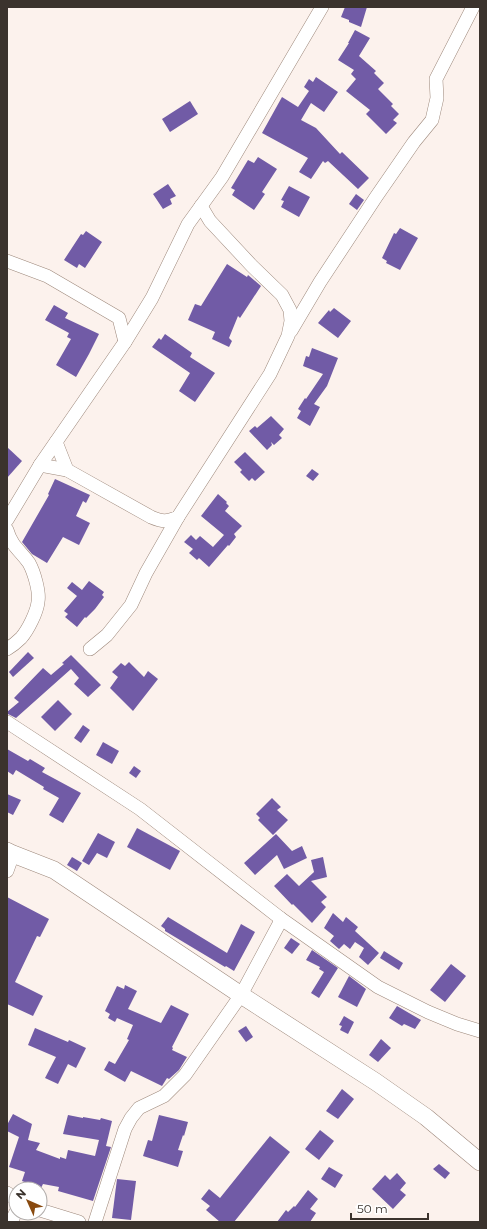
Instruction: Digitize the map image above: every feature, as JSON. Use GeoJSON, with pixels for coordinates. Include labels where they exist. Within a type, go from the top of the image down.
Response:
{"type":"FeatureCollection","features":[{"type":"Feature","properties":{"kind":"main road"},"geometry":{"type":"LineString","coordinates":[[10,853],[54,870],[241,995],[376,1082],[426,1117],[480,1162]]}},
{"type":"Feature","properties":{"kind":"street"},"geometry":{"type":"LineString","coordinates":[[7,520],[40,465],[125,342],[152,298],[188,224],[222,177],[322,7]]}},
{"type":"Feature","properties":{"kind":"street"},"geometry":{"type":"LineString","coordinates":[[90,649],[107,635],[131,605],[146,573],[178,517],[270,374],[288,336],[320,282],[414,142],[432,120],[437,98],[436,79],[473,7]]}},
{"type":"Feature","properties":{"kind":"street"},"geometry":{"type":"LineString","coordinates":[[201,206],[210,221],[252,266],[282,295],[290,310],[291,322],[288,336]]}},
{"type":"Feature","properties":{"kind":"street"},"geometry":{"type":"LineString","coordinates":[[7,261],[47,276],[119,318],[142,314]]}},
{"type":"Feature","properties":{"kind":"street"},"geometry":{"type":"LineString","coordinates":[[119,318],[125,342]]}},
{"type":"Feature","properties":{"kind":"street"},"geometry":{"type":"LineString","coordinates":[[56,442],[67,470]]}},
{"type":"Feature","properties":{"kind":"street"},"geometry":{"type":"LineString","coordinates":[[40,465],[67,470],[162,522],[178,517]]}},
{"type":"Feature","properties":{"kind":"street"},"geometry":{"type":"LineString","coordinates":[[7,530],[9,538],[16,549],[29,563],[36,580],[39,601],[32,619],[22,637],[7,649]]}},
{"type":"Feature","properties":{"kind":"street"},"geometry":{"type":"LineString","coordinates":[[7,722],[140,809],[280,918],[378,988],[428,1012],[457,1024],[480,1031]]}},
{"type":"Feature","properties":{"kind":"street"},"geometry":{"type":"LineString","coordinates":[[7,871],[10,853]]}},
{"type":"Feature","properties":{"kind":"street"},"geometry":{"type":"LineString","coordinates":[[95,1222],[125,1129],[131,1118],[139,1108],[164,1096],[185,1075],[241,995],[279,924],[280,918]]}},
{"type":"Feature","properties":{"kind":"street"},"geometry":{"type":"LineString","coordinates":[[48,1212],[79,1222]]}},
{"type":"Feature","properties":{"kind":"building"},"geometry":{"type":"Polygon","coordinates":[[[345,7],[367,7],[361,27],[341,17],[345,7]]]}},
{"type":"Feature","properties":{"kind":"building"},"geometry":{"type":"Polygon","coordinates":[[[355,30],[370,38],[359,56],[376,71],[374,73],[384,83],[378,89],[393,104],[391,106],[399,114],[393,120],[397,123],[386,134],[366,114],[370,110],[346,91],[356,79],[351,74],[354,70],[338,60],[355,30]]]}},
{"type":"Feature","properties":{"kind":"building"},"geometry":{"type":"Polygon","coordinates":[[[316,77],[338,92],[324,112],[311,103],[301,120],[316,128],[340,154],[342,152],[369,178],[358,189],[328,161],[325,163],[323,161],[311,179],[299,172],[308,158],[262,133],[282,97],[298,107],[309,91],[304,87],[309,79],[313,82],[316,77]]]}},
{"type":"Feature","properties":{"kind":"building"},"geometry":{"type":"Polygon","coordinates":[[[190,101],[198,114],[170,132],[162,119],[190,101]]]}},
{"type":"Feature","properties":{"kind":"building"},"geometry":{"type":"Polygon","coordinates":[[[258,157],[277,169],[262,192],[265,194],[254,210],[232,195],[235,190],[231,188],[248,160],[254,163],[258,157]]]}},
{"type":"Feature","properties":{"kind":"building"},"geometry":{"type":"Polygon","coordinates":[[[168,184],[176,196],[170,199],[172,204],[163,209],[153,194],[168,184]]]}},
{"type":"Feature","properties":{"kind":"building"},"geometry":{"type":"Polygon","coordinates":[[[289,186],[310,197],[299,217],[281,207],[284,201],[281,200],[289,186]]]}},
{"type":"Feature","properties":{"kind":"building"},"geometry":{"type":"Polygon","coordinates":[[[356,194],[364,200],[357,210],[349,204],[356,194]]]}},
{"type":"Feature","properties":{"kind":"building"},"geometry":{"type":"Polygon","coordinates":[[[400,228],[418,238],[400,270],[386,263],[387,261],[382,258],[394,233],[396,234],[400,228]]]}},
{"type":"Feature","properties":{"kind":"building"},"geometry":{"type":"Polygon","coordinates":[[[86,231],[102,242],[85,268],[79,264],[77,268],[64,260],[81,234],[83,235],[86,231]]]}},
{"type":"Feature","properties":{"kind":"building"},"geometry":{"type":"Polygon","coordinates":[[[227,264],[247,277],[248,275],[261,286],[240,318],[238,316],[229,338],[232,341],[229,347],[212,339],[215,332],[188,320],[195,304],[201,306],[227,264]]]}},
{"type":"Feature","properties":{"kind":"building"},"geometry":{"type":"Polygon","coordinates":[[[54,305],[68,313],[65,318],[99,334],[76,377],[56,365],[71,339],[67,337],[69,333],[45,320],[54,305]]]}},
{"type":"Feature","properties":{"kind":"building"},"geometry":{"type":"Polygon","coordinates":[[[334,308],[351,321],[338,338],[318,323],[329,310],[330,312],[334,308]]]}},
{"type":"Feature","properties":{"kind":"building"},"geometry":{"type":"Polygon","coordinates":[[[165,334],[192,353],[190,357],[215,373],[195,402],[179,391],[190,373],[152,347],[159,338],[161,340],[165,334]]]}},
{"type":"Feature","properties":{"kind":"building"},"geometry":{"type":"Polygon","coordinates":[[[312,348],[338,358],[327,386],[314,404],[320,407],[310,426],[297,418],[301,411],[298,409],[323,374],[303,366],[306,356],[309,357],[312,348]]]}},
{"type":"Feature","properties":{"kind":"building"},"geometry":{"type":"Polygon","coordinates":[[[271,416],[284,429],[279,435],[282,438],[274,445],[271,442],[272,445],[267,450],[249,431],[255,426],[257,428],[271,416]]]}},
{"type":"Feature","properties":{"kind":"building"},"geometry":{"type":"Polygon","coordinates":[[[7,447],[22,461],[7,478],[7,447]]]}},
{"type":"Feature","properties":{"kind":"building"},"geometry":{"type":"Polygon","coordinates":[[[245,452],[265,472],[255,481],[252,478],[249,481],[240,472],[242,470],[234,462],[245,452]]]}},
{"type":"Feature","properties":{"kind":"building"},"geometry":{"type":"Polygon","coordinates":[[[312,469],[319,474],[313,481],[306,476],[312,469]]]}},
{"type":"Feature","properties":{"kind":"building"},"geometry":{"type":"Polygon","coordinates":[[[55,479],[90,495],[86,503],[83,501],[76,516],[90,523],[79,545],[63,537],[47,563],[32,554],[22,542],[49,495],[48,494],[55,479]]]}},
{"type":"Feature","properties":{"kind":"building"},"geometry":{"type":"Polygon","coordinates":[[[218,494],[227,502],[226,503],[229,506],[225,511],[242,526],[234,534],[236,537],[229,546],[228,545],[209,567],[199,558],[197,560],[189,553],[193,549],[184,542],[191,535],[196,540],[200,536],[213,547],[224,535],[201,516],[218,494]]]}},
{"type":"Feature","properties":{"kind":"building"},"geometry":{"type":"Polygon","coordinates":[[[89,581],[104,592],[102,595],[104,597],[95,609],[86,618],[85,617],[77,627],[65,617],[68,614],[64,611],[77,596],[67,588],[72,582],[82,590],[89,581]]]}},
{"type":"Feature","properties":{"kind":"building"},"geometry":{"type":"Polygon","coordinates":[[[28,652],[34,658],[13,677],[9,672],[28,652]]]}},
{"type":"Feature","properties":{"kind":"building"},"geometry":{"type":"Polygon","coordinates":[[[71,655],[101,685],[88,697],[74,684],[79,678],[71,669],[16,718],[8,714],[7,712],[19,702],[14,698],[43,668],[51,675],[64,664],[62,663],[71,655]]]}},
{"type":"Feature","properties":{"kind":"building"},"geometry":{"type":"Polygon","coordinates":[[[129,662],[144,677],[148,671],[158,679],[133,711],[110,688],[118,677],[112,672],[121,663],[125,666],[129,662]]]}},
{"type":"Feature","properties":{"kind":"building"},"geometry":{"type":"Polygon","coordinates":[[[58,700],[72,714],[55,731],[41,717],[58,700]]]}},
{"type":"Feature","properties":{"kind":"building"},"geometry":{"type":"Polygon","coordinates":[[[83,725],[90,730],[81,743],[74,738],[83,725]]]}},
{"type":"Feature","properties":{"kind":"building"},"geometry":{"type":"Polygon","coordinates":[[[103,742],[119,751],[112,764],[96,755],[103,742]]]}},
{"type":"Feature","properties":{"kind":"building"},"geometry":{"type":"Polygon","coordinates":[[[7,749],[28,761],[30,759],[45,768],[42,772],[81,793],[63,823],[49,815],[59,798],[16,770],[13,775],[7,771],[7,749]]]}},
{"type":"Feature","properties":{"kind":"building"},"geometry":{"type":"Polygon","coordinates":[[[134,766],[141,771],[136,778],[129,773],[134,766]]]}},
{"type":"Feature","properties":{"kind":"building"},"geometry":{"type":"Polygon","coordinates":[[[7,794],[21,800],[13,815],[7,812],[7,794]]]}},
{"type":"Feature","properties":{"kind":"building"},"geometry":{"type":"Polygon","coordinates":[[[272,798],[281,807],[277,810],[288,820],[273,835],[258,820],[260,818],[256,814],[272,798]]]}},
{"type":"Feature","properties":{"kind":"building"},"geometry":{"type":"Polygon","coordinates":[[[137,828],[180,851],[170,870],[127,847],[137,828]]]}},
{"type":"Feature","properties":{"kind":"building"},"geometry":{"type":"Polygon","coordinates":[[[98,833],[115,842],[107,858],[97,853],[89,865],[82,861],[98,833]]]}},
{"type":"Feature","properties":{"kind":"building"},"geometry":{"type":"Polygon","coordinates":[[[276,834],[292,851],[302,846],[307,858],[284,869],[277,855],[255,875],[244,863],[276,834]]]}},
{"type":"Feature","properties":{"kind":"building"},"geometry":{"type":"Polygon","coordinates":[[[72,857],[82,863],[77,871],[67,865],[72,857]]]}},
{"type":"Feature","properties":{"kind":"building"},"geometry":{"type":"Polygon","coordinates":[[[323,857],[327,877],[311,881],[327,897],[321,902],[326,907],[312,923],[274,886],[287,874],[299,886],[314,872],[311,860],[323,857]]]}},
{"type":"Feature","properties":{"kind":"building"},"geometry":{"type":"Polygon","coordinates":[[[7,897],[49,919],[40,937],[37,936],[15,982],[43,996],[33,1016],[7,1004],[7,897]]]}},
{"type":"Feature","properties":{"kind":"building"},"geometry":{"type":"Polygon","coordinates":[[[333,913],[343,922],[346,917],[358,927],[355,931],[379,953],[368,965],[359,957],[364,948],[355,942],[350,949],[344,944],[339,949],[330,941],[334,936],[324,928],[333,913]]]}},
{"type":"Feature","properties":{"kind":"building"},"geometry":{"type":"Polygon","coordinates":[[[168,917],[227,953],[241,924],[255,932],[234,971],[165,931],[165,929],[161,926],[168,917]]]}},
{"type":"Feature","properties":{"kind":"building"},"geometry":{"type":"Polygon","coordinates":[[[291,938],[300,944],[292,954],[284,948],[291,938]]]}},
{"type":"Feature","properties":{"kind":"building"},"geometry":{"type":"Polygon","coordinates":[[[312,950],[338,968],[319,998],[311,993],[324,972],[319,969],[320,967],[306,960],[312,950]]]}},
{"type":"Feature","properties":{"kind":"building"},"geometry":{"type":"Polygon","coordinates":[[[384,951],[403,963],[399,970],[380,958],[384,951]]]}},
{"type":"Feature","properties":{"kind":"building"},"geometry":{"type":"Polygon","coordinates":[[[451,964],[466,976],[445,1002],[430,990],[451,964]]]}},
{"type":"Feature","properties":{"kind":"building"},"geometry":{"type":"Polygon","coordinates":[[[349,976],[366,989],[357,1007],[338,997],[349,976]]]}},
{"type":"Feature","properties":{"kind":"building"},"geometry":{"type":"Polygon","coordinates":[[[125,985],[137,991],[128,1009],[161,1023],[171,1005],[189,1014],[172,1047],[172,1050],[187,1057],[179,1070],[169,1079],[167,1078],[162,1086],[131,1071],[125,1082],[104,1070],[109,1061],[115,1064],[129,1040],[127,1039],[133,1025],[117,1018],[115,1022],[108,1018],[110,1014],[105,1011],[117,986],[124,989],[125,985]]]}},
{"type":"Feature","properties":{"kind":"building"},"geometry":{"type":"Polygon","coordinates":[[[397,1006],[421,1020],[415,1029],[404,1024],[402,1026],[389,1018],[397,1006]]]}},
{"type":"Feature","properties":{"kind":"building"},"geometry":{"type":"Polygon","coordinates":[[[344,1016],[354,1022],[348,1034],[340,1030],[342,1026],[339,1025],[344,1016]]]}},
{"type":"Feature","properties":{"kind":"building"},"geometry":{"type":"Polygon","coordinates":[[[246,1026],[253,1037],[246,1042],[238,1031],[246,1026]]]}},
{"type":"Feature","properties":{"kind":"building"},"geometry":{"type":"Polygon","coordinates":[[[35,1028],[68,1042],[69,1040],[86,1048],[76,1068],[68,1064],[58,1084],[45,1078],[56,1057],[28,1045],[35,1028]]]}},
{"type":"Feature","properties":{"kind":"building"},"geometry":{"type":"Polygon","coordinates":[[[381,1039],[391,1048],[378,1062],[369,1055],[381,1039]]]}},
{"type":"Feature","properties":{"kind":"building"},"geometry":{"type":"Polygon","coordinates":[[[342,1089],[354,1099],[338,1119],[326,1111],[342,1089]]]}},
{"type":"Feature","properties":{"kind":"building"},"geometry":{"type":"Polygon","coordinates":[[[13,1114],[32,1124],[28,1140],[40,1143],[36,1150],[60,1159],[60,1157],[66,1159],[68,1150],[95,1156],[99,1140],[63,1134],[68,1115],[100,1120],[101,1118],[112,1121],[106,1146],[111,1147],[93,1201],[58,1191],[59,1187],[48,1185],[48,1181],[22,1181],[25,1172],[9,1167],[19,1137],[7,1131],[7,1125],[13,1114]]]}},
{"type":"Feature","properties":{"kind":"building"},"geometry":{"type":"Polygon","coordinates":[[[159,1115],[188,1122],[178,1150],[183,1151],[178,1167],[143,1156],[148,1140],[152,1141],[159,1115]]]}},
{"type":"Feature","properties":{"kind":"building"},"geometry":{"type":"Polygon","coordinates":[[[320,1130],[334,1141],[319,1160],[305,1149],[320,1130]]]}},
{"type":"Feature","properties":{"kind":"building"},"geometry":{"type":"Polygon","coordinates":[[[270,1136],[290,1152],[234,1222],[220,1222],[206,1210],[210,1206],[201,1199],[209,1189],[220,1198],[270,1136]]]}},
{"type":"Feature","properties":{"kind":"building"},"geometry":{"type":"Polygon","coordinates":[[[439,1164],[450,1173],[445,1179],[433,1169],[439,1164]]]}},
{"type":"Feature","properties":{"kind":"building"},"geometry":{"type":"Polygon","coordinates":[[[329,1167],[343,1175],[335,1188],[321,1179],[329,1167]]]}},
{"type":"Feature","properties":{"kind":"building"},"geometry":{"type":"Polygon","coordinates":[[[397,1173],[406,1183],[400,1190],[406,1195],[393,1209],[372,1189],[385,1175],[390,1180],[397,1173]]]}},
{"type":"Feature","properties":{"kind":"building"},"geometry":{"type":"Polygon","coordinates":[[[117,1179],[136,1181],[131,1220],[112,1218],[117,1179]]]}},
{"type":"Feature","properties":{"kind":"building"},"geometry":{"type":"Polygon","coordinates":[[[308,1190],[318,1199],[310,1209],[316,1213],[310,1222],[277,1222],[286,1210],[288,1212],[294,1206],[295,1207],[308,1190]]]}}]}
